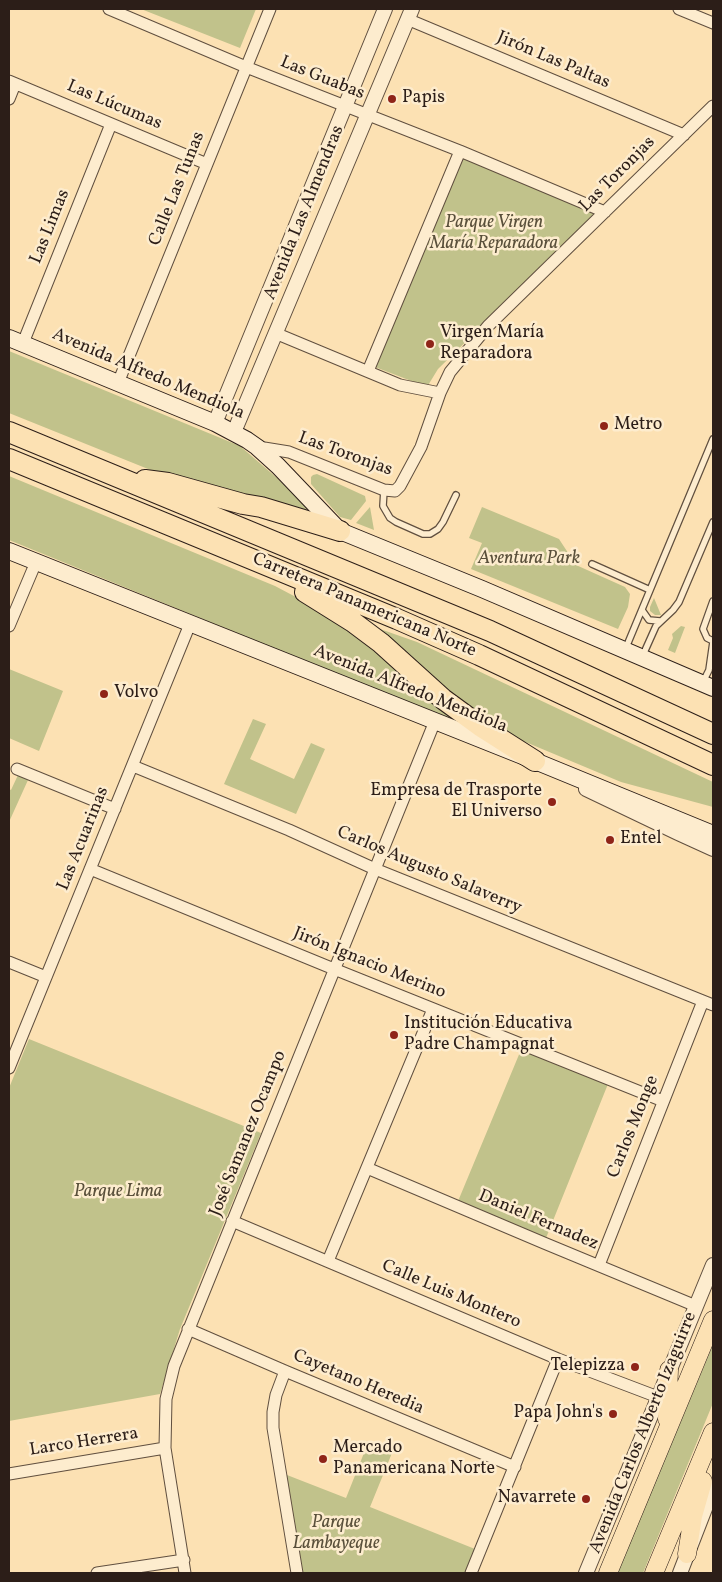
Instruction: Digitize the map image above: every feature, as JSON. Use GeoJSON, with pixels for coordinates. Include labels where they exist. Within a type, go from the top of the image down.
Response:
{"type":"FeatureCollection","features":[{"type":"Feature","properties":{"kind":"highway","name":"Carretera Panamericana Norte"},"geometry":{"type":"LineString","coordinates":[[9,432],[481,628],[713,734]]}},
{"type":"Feature","properties":{"kind":"highway","name":"Carretera Panamericana Norte"},"geometry":{"type":"LineString","coordinates":[[9,459],[479,655],[713,765]]}},
{"type":"Feature","properties":{"kind":"highway"},"geometry":{"type":"LineString","coordinates":[[116,476],[168,483],[243,504],[261,507],[340,531]]}},
{"type":"Feature","properties":{"kind":"highway"},"geometry":{"type":"LineString","coordinates":[[230,550],[318,599],[353,622],[381,643],[443,699],[480,726],[535,761]]}},
{"type":"Feature","properties":{"kind":"main road","name":"Avenida Alfredo Mendiola"},"geometry":{"type":"LineString","coordinates":[[16,341],[234,432],[258,447],[340,531],[395,552],[710,687]]}},
{"type":"Feature","properties":{"kind":"main road","name":"Avenida Alfredo Mendiola"},"geometry":{"type":"LineString","coordinates":[[9,551],[713,834]]}},
{"type":"Feature","properties":{"kind":"main road"},"geometry":{"type":"LineString","coordinates":[[606,790],[713,823]]}},
{"type":"Feature","properties":{"kind":"main road","name":"Avenida Carlos Alberto Izaguirre"},"geometry":{"type":"LineString","coordinates":[[608,1573],[713,1320]]}},
{"type":"Feature","properties":{"kind":"main road"},"geometry":{"type":"LineString","coordinates":[[666,1432],[669,1370]]}},
{"type":"Feature","properties":{"kind":"main road"},"geometry":{"type":"LineString","coordinates":[[654,1573],[713,1432]]}},
{"type":"Feature","properties":{"kind":"main road"},"geometry":{"type":"LineString","coordinates":[[687,1554],[693,1516],[706,1470],[705,1451]]}},
{"type":"Feature","properties":{"kind":"street","name":"Las Guabas"},"geometry":{"type":"LineString","coordinates":[[109,9],[246,67],[460,151],[605,212]]}},
{"type":"Feature","properties":{"kind":"street","name":"Calle Las Tunas"},"geometry":{"type":"LineString","coordinates":[[118,383],[270,9]]}},
{"type":"Feature","properties":{"kind":"street","name":"Avenida Las Almendras"},"geometry":{"type":"LineString","coordinates":[[215,423],[385,9]]}},
{"type":"Feature","properties":{"kind":"street"},"geometry":{"type":"LineString","coordinates":[[679,9],[713,23]]}},
{"type":"Feature","properties":{"kind":"street","name":"Avenida Las Almendras"},"geometry":{"type":"LineString","coordinates":[[234,432],[410,14]]}},
{"type":"Feature","properties":{"kind":"street","name":"Jirón Las Paltas"},"geometry":{"type":"LineString","coordinates":[[410,14],[684,135]]}},
{"type":"Feature","properties":{"kind":"street"},"geometry":{"type":"LineString","coordinates":[[9,99],[12,83]]}},
{"type":"Feature","properties":{"kind":"street","name":"Las Lúcumas"},"geometry":{"type":"LineString","coordinates":[[12,83],[207,164]]}},
{"type":"Feature","properties":{"kind":"street","name":"Las Toronjas"},"geometry":{"type":"LineString","coordinates":[[258,447],[289,452],[384,490],[395,491],[400,486],[421,447],[440,393],[450,372],[488,326],[713,106]]}},
{"type":"Feature","properties":{"kind":"street","name":"Las Limas"},"geometry":{"type":"LineString","coordinates":[[16,341],[111,124]]}},
{"type":"Feature","properties":{"kind":"street"},"geometry":{"type":"LineString","coordinates":[[368,372],[460,151]]}},
{"type":"Feature","properties":{"kind":"street"},"geometry":{"type":"LineString","coordinates":[[276,333],[400,385],[440,393]]}},
{"type":"Feature","properties":{"kind":"street"},"geometry":{"type":"LineString","coordinates":[[9,626],[36,562]]}},
{"type":"Feature","properties":{"kind":"street","name":"Las Acuarinas"},"geometry":{"type":"LineString","coordinates":[[9,1068],[190,624]]}},
{"type":"Feature","properties":{"kind":"street","name":"José Samanez Ocampo"},"geometry":{"type":"LineString","coordinates":[[186,1573],[165,1448],[166,1400],[174,1366],[435,721]]}},
{"type":"Feature","properties":{"kind":"street"},"geometry":{"type":"LineString","coordinates":[[535,761],[626,810],[713,849]]}},
{"type":"Feature","properties":{"kind":"street","name":"Carlos Augusto Salaverry"},"geometry":{"type":"LineString","coordinates":[[133,766],[289,830],[375,869],[708,1003]]}},
{"type":"Feature","properties":{"kind":"street"},"geometry":{"type":"LineString","coordinates":[[17,769],[115,809]]}},
{"type":"Feature","properties":{"kind":"street","name":"Jirón Ignacio Merino"},"geometry":{"type":"LineString","coordinates":[[90,869],[334,970],[663,1100]]}},
{"type":"Feature","properties":{"kind":"street"},"geometry":{"type":"LineString","coordinates":[[9,962],[46,978]]}},
{"type":"Feature","properties":{"kind":"street","name":"Carlos Monge"},"geometry":{"type":"LineString","coordinates":[[598,1265],[663,1100],[708,1003]]}},
{"type":"Feature","properties":{"kind":"street"},"geometry":{"type":"LineString","coordinates":[[328,1261],[433,1009]]}},
{"type":"Feature","properties":{"kind":"street","name":"Daniel Fernadez"},"geometry":{"type":"LineString","coordinates":[[367,1168],[696,1306]]}},
{"type":"Feature","properties":{"kind":"street","name":"Calle Luis Montero"},"geometry":{"type":"LineString","coordinates":[[232,1220],[558,1359],[658,1396]]}},
{"type":"Feature","properties":{"kind":"street","name":"Avenida Carlos Alberto Izaguirre"},"geometry":{"type":"LineString","coordinates":[[586,1573],[713,1265]]}},
{"type":"Feature","properties":{"kind":"street","name":"Cayetano Heredia"},"geometry":{"type":"LineString","coordinates":[[188,1329],[515,1468]]}},
{"type":"Feature","properties":{"kind":"street"},"geometry":{"type":"LineString","coordinates":[[471,1573],[558,1359]]}},
{"type":"Feature","properties":{"kind":"street"},"geometry":{"type":"LineString","coordinates":[[285,1371],[276,1395],[273,1428],[297,1573]]}},
{"type":"Feature","properties":{"kind":"street","name":"Larco Herrera"},"geometry":{"type":"LineString","coordinates":[[9,1474],[165,1448]]}},
{"type":"Feature","properties":{"kind":"street"},"geometry":{"type":"LineString","coordinates":[[680,1573],[713,1488]]}},
{"type":"Feature","properties":{"kind":"street"},"geometry":{"type":"LineString","coordinates":[[97,1573],[184,1560]]}},
{"type":"Feature","properties":{"kind":"lane"},"geometry":{"type":"LineString","coordinates":[[625,650],[713,440]]}},
{"type":"Feature","properties":{"kind":"lane"},"geometry":{"type":"LineString","coordinates":[[384,490],[383,506],[390,518],[423,534],[430,534],[438,529],[456,495]]}},
{"type":"Feature","properties":{"kind":"lane"},"geometry":{"type":"LineString","coordinates":[[642,657],[652,633],[660,621],[679,602],[713,522]]}},
{"type":"Feature","properties":{"kind":"lane"},"geometry":{"type":"LineString","coordinates":[[592,564],[650,590]]}},
{"type":"Feature","properties":{"kind":"lane"},"geometry":{"type":"LineString","coordinates":[[710,687],[709,670],[713,641],[707,638],[703,628],[713,601]]}},
{"type":"Feature","properties":{"kind":"lane"},"geometry":{"type":"LineString","coordinates":[[642,610],[649,620],[660,621]]}},
{"type":"Feature","properties":{"kind":"green space"},"geometry":{"type":"Polygon","coordinates":[[[141,9],[256,9],[240,48],[141,9]]]}},
{"type":"Feature","properties":{"kind":"green space","name":"Parque Virgen María Reparadora"},"geometry":{"type":"Polygon","coordinates":[[[463,158],[597,213],[438,369],[427,387],[375,367],[463,158]]]}},
{"type":"Feature","properties":{"kind":"green space"},"geometry":{"type":"Polygon","coordinates":[[[9,351],[240,446],[277,478],[310,511],[265,502],[158,473],[9,413],[9,351]]]}},
{"type":"Feature","properties":{"kind":"green space"},"geometry":{"type":"Polygon","coordinates":[[[317,474],[365,496],[366,501],[351,520],[340,517],[311,484],[311,477],[317,474]]]}},
{"type":"Feature","properties":{"kind":"green space"},"geometry":{"type":"Polygon","coordinates":[[[9,476],[275,586],[345,623],[487,735],[9,540],[9,476]]]}},
{"type":"Feature","properties":{"kind":"green space"},"geometry":{"type":"Polygon","coordinates":[[[370,507],[374,530],[356,523],[370,507]]]}},
{"type":"Feature","properties":{"kind":"green space","name":"Aventura Park"},"geometry":{"type":"Polygon","coordinates":[[[482,507],[559,539],[576,565],[625,587],[630,594],[628,607],[618,629],[471,569],[482,543],[469,538],[482,507]]]}},
{"type":"Feature","properties":{"kind":"green space"},"geometry":{"type":"Polygon","coordinates":[[[654,598],[661,615],[655,615],[650,611],[654,598]]]}},
{"type":"Feature","properties":{"kind":"green space"},"geometry":{"type":"Polygon","coordinates":[[[681,626],[685,627],[675,653],[668,650],[673,638],[672,634],[681,626]]]}},
{"type":"Feature","properties":{"kind":"green space"},"geometry":{"type":"Polygon","coordinates":[[[380,629],[417,642],[713,782],[713,807],[621,782],[492,728],[393,646],[380,629]]]}},
{"type":"Feature","properties":{"kind":"green space"},"geometry":{"type":"Polygon","coordinates":[[[9,669],[63,691],[39,751],[9,738],[9,669]]]}},
{"type":"Feature","properties":{"kind":"green space"},"geometry":{"type":"Polygon","coordinates":[[[253,719],[266,724],[250,759],[294,779],[311,743],[325,749],[296,814],[224,784],[253,719]]]}},
{"type":"Feature","properties":{"kind":"green space"},"geometry":{"type":"Polygon","coordinates":[[[18,775],[28,780],[9,822],[9,789],[11,790],[18,775]]]}},
{"type":"Feature","properties":{"kind":"green space","name":"Parque Lima"},"geometry":{"type":"Polygon","coordinates":[[[29,1039],[261,1133],[180,1329],[160,1394],[9,1421],[9,1088],[29,1039]]]}},
{"type":"Feature","properties":{"kind":"green space"},"geometry":{"type":"Polygon","coordinates":[[[523,1045],[610,1079],[544,1243],[456,1206],[523,1045]]]}},
{"type":"Feature","properties":{"kind":"green space"},"geometry":{"type":"Polygon","coordinates":[[[713,1345],[713,1403],[643,1573],[617,1573],[713,1345]]]}},
{"type":"Feature","properties":{"kind":"green space","name":"Parque Lambayeque"},"geometry":{"type":"Polygon","coordinates":[[[368,1443],[392,1453],[370,1507],[480,1551],[471,1573],[297,1573],[282,1476],[287,1475],[346,1498],[368,1443]]]}},
{"type":"Feature","properties":{"kind":"place","name":"Papis"},"geometry":{"type":"Point","coordinates":[392,99]}},
{"type":"Feature","properties":{"kind":"place","name":"Virgen María Reparadora"},"geometry":{"type":"Point","coordinates":[430,344]}},
{"type":"Feature","properties":{"kind":"place","name":"Metro"},"geometry":{"type":"Point","coordinates":[604,426]}},
{"type":"Feature","properties":{"kind":"place","name":"Volvo"},"geometry":{"type":"Point","coordinates":[104,694]}},
{"type":"Feature","properties":{"kind":"place","name":"Empresa de Trasporte El Universo"},"geometry":{"type":"Point","coordinates":[552,802]}},
{"type":"Feature","properties":{"kind":"place","name":"Entel"},"geometry":{"type":"Point","coordinates":[610,840]}},
{"type":"Feature","properties":{"kind":"place","name":"Institución Educativa Padre Champagnat"},"geometry":{"type":"Point","coordinates":[394,1035]}},
{"type":"Feature","properties":{"kind":"place","name":"Telepizza"},"geometry":{"type":"Point","coordinates":[635,1367]}},
{"type":"Feature","properties":{"kind":"place","name":"Papa John's"},"geometry":{"type":"Point","coordinates":[613,1414]}},
{"type":"Feature","properties":{"kind":"place","name":"Mercado Panamericana Norte"},"geometry":{"type":"Point","coordinates":[323,1459]}},
{"type":"Feature","properties":{"kind":"place","name":"Navarrete"},"geometry":{"type":"Point","coordinates":[586,1499]}}]}
